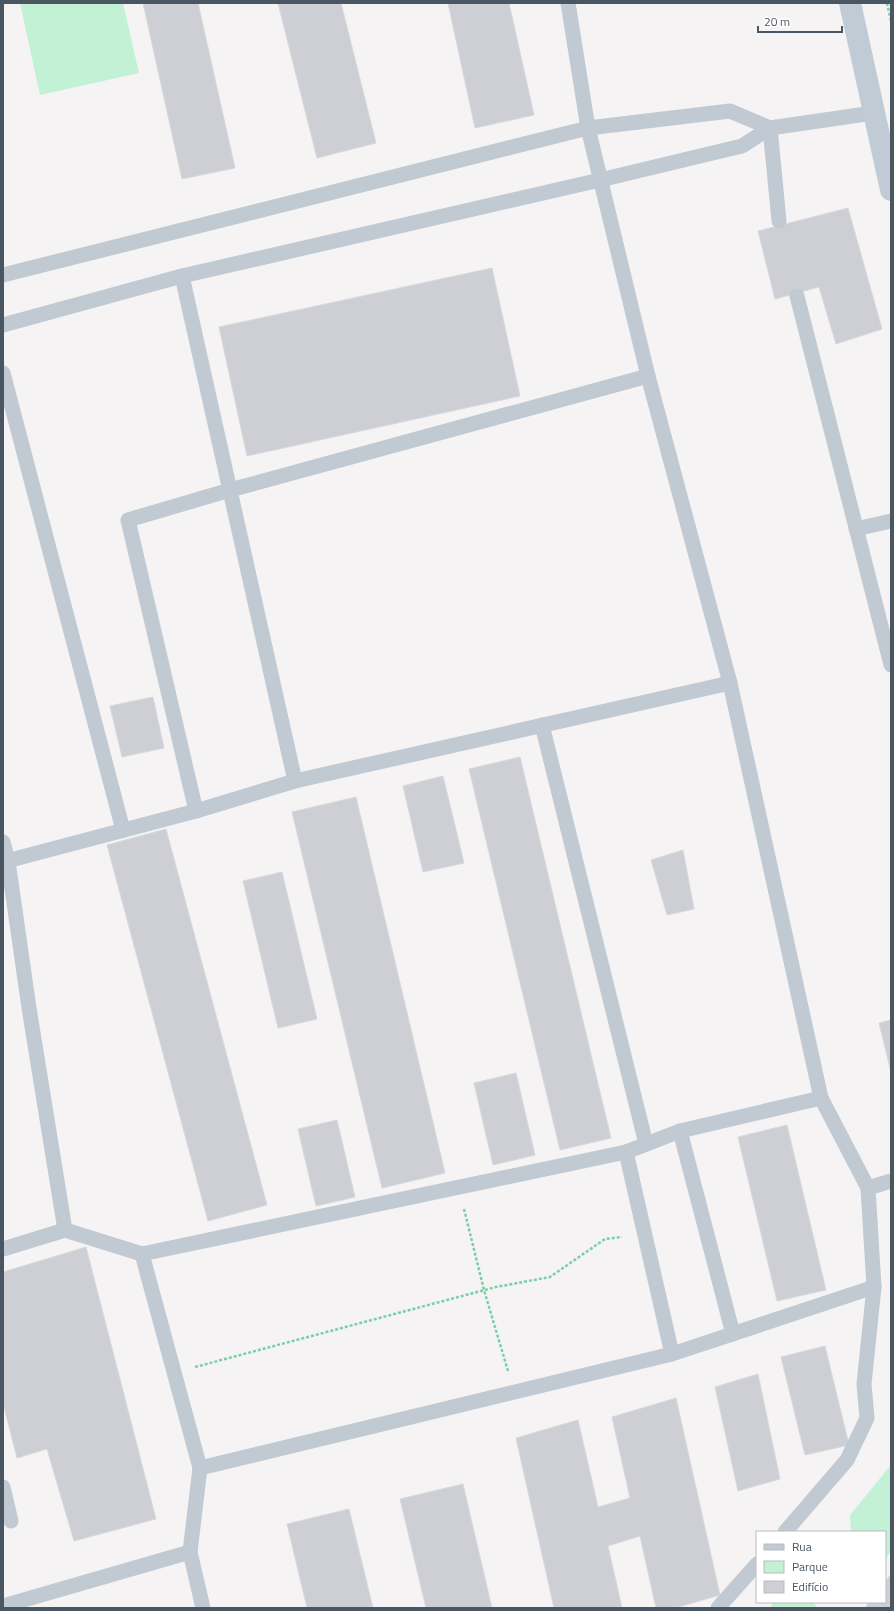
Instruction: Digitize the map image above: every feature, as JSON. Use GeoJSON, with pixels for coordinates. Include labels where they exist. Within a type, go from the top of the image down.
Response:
{"type":"FeatureCollection","features":[{"type":"Feature","properties":{"kind":"street"},"geometry":{"type":"LineString","coordinates":[[850,3],[891,190]]}},
{"type":"Feature","properties":{"kind":"lane"},"geometry":{"type":"LineString","coordinates":[[568,3],[588,128],[600,180],[648,376],[730,683],[821,1098],[868,1188],[874,1287],[864,1384],[867,1418],[847,1460],[786,1531]]}},
{"type":"Feature","properties":{"kind":"lane"},"geometry":{"type":"LineString","coordinates":[[3,275],[588,128],[730,111],[770,128]]}},
{"type":"Feature","properties":{"kind":"lane"},"geometry":{"type":"LineString","coordinates":[[3,325],[182,276],[742,146],[770,128],[873,113]]}},
{"type":"Feature","properties":{"kind":"lane"},"geometry":{"type":"LineString","coordinates":[[770,128],[779,221]]}},
{"type":"Feature","properties":{"kind":"lane"},"geometry":{"type":"LineString","coordinates":[[182,276],[295,781]]}},
{"type":"Feature","properties":{"kind":"lane"},"geometry":{"type":"LineString","coordinates":[[797,296],[891,665]]}},
{"type":"Feature","properties":{"kind":"lane"},"geometry":{"type":"LineString","coordinates":[[3,373],[122,830]]}},
{"type":"Feature","properties":{"kind":"lane"},"geometry":{"type":"LineString","coordinates":[[196,811],[128,520],[230,490],[648,376]]}},
{"type":"Feature","properties":{"kind":"lane"},"geometry":{"type":"LineString","coordinates":[[856,529],[891,521]]}},
{"type":"Feature","properties":{"kind":"lane"},"geometry":{"type":"LineString","coordinates":[[5,861],[196,811],[295,781],[730,683]]}},
{"type":"Feature","properties":{"kind":"lane"},"geometry":{"type":"LineString","coordinates":[[542,725],[646,1144]]}},
{"type":"Feature","properties":{"kind":"lane"},"geometry":{"type":"LineString","coordinates":[[3,842],[65,1230]]}},
{"type":"Feature","properties":{"kind":"lane"},"geometry":{"type":"LineString","coordinates":[[3,1249],[65,1230],[142,1254],[626,1152],[680,1131],[821,1098]]}},
{"type":"Feature","properties":{"kind":"lane"},"geometry":{"type":"LineString","coordinates":[[680,1131],[733,1334]]}},
{"type":"Feature","properties":{"kind":"lane"},"geometry":{"type":"LineString","coordinates":[[626,1152],[672,1354]]}},
{"type":"Feature","properties":{"kind":"lane"},"geometry":{"type":"LineString","coordinates":[[868,1188],[891,1180]]}},
{"type":"Feature","properties":{"kind":"lane"},"geometry":{"type":"LineString","coordinates":[[142,1254],[200,1468],[190,1552],[203,1608]]}},
{"type":"Feature","properties":{"kind":"lane"},"geometry":{"type":"LineString","coordinates":[[200,1468],[672,1354],[874,1287]]}},
{"type":"Feature","properties":{"kind":"lane"},"geometry":{"type":"LineString","coordinates":[[3,1487],[11,1521]]}},
{"type":"Feature","properties":{"kind":"lane"},"geometry":{"type":"LineString","coordinates":[[3,1606],[190,1552]]}},
{"type":"Feature","properties":{"kind":"lane"},"geometry":{"type":"LineString","coordinates":[[718,1608],[756,1565]]}},
{"type":"Feature","properties":{"kind":"path"},"geometry":{"type":"LineString","coordinates":[[887,3],[891,21]]}},
{"type":"Feature","properties":{"kind":"path"},"geometry":{"type":"LineString","coordinates":[[458,1187],[484,1290],[514,1391]]}},
{"type":"Feature","properties":{"kind":"path"},"geometry":{"type":"LineString","coordinates":[[193,1368],[484,1290],[550,1277],[605,1238],[645,1235]]}},
{"type":"Feature","properties":{"kind":"green space"},"geometry":{"type":"Polygon","coordinates":[[[20,3],[123,3],[139,73],[40,95],[20,3]]]}},
{"type":"Feature","properties":{"kind":"green space"},"geometry":{"type":"Polygon","coordinates":[[[891,1465],[891,1552],[886,1557],[886,1531],[851,1531],[850,1515],[891,1465]]]}},
{"type":"Feature","properties":{"kind":"green space"},"geometry":{"type":"Polygon","coordinates":[[[773,1603],[814,1603],[817,1608],[770,1608],[773,1603]]]}},
{"type":"Feature","properties":{"kind":"building"},"geometry":{"type":"Polygon","coordinates":[[[143,3],[198,3],[235,168],[182,179],[143,3]]]}},
{"type":"Feature","properties":{"kind":"building"},"geometry":{"type":"Polygon","coordinates":[[[278,3],[341,3],[376,143],[317,158],[278,3]]]}},
{"type":"Feature","properties":{"kind":"building"},"geometry":{"type":"Polygon","coordinates":[[[448,3],[509,3],[534,115],[475,128],[448,3]]]}},
{"type":"Feature","properties":{"kind":"building"},"geometry":{"type":"Polygon","coordinates":[[[848,208],[882,329],[836,344],[819,287],[775,299],[758,231],[848,208]]]}},
{"type":"Feature","properties":{"kind":"building"},"geometry":{"type":"Polygon","coordinates":[[[492,268],[520,396],[247,456],[219,327],[492,268]]]}},
{"type":"Feature","properties":{"kind":"building"},"geometry":{"type":"Polygon","coordinates":[[[153,697],[164,748],[122,757],[110,706],[153,697]]]}},
{"type":"Feature","properties":{"kind":"building"},"geometry":{"type":"Polygon","coordinates":[[[520,757],[611,1138],[560,1150],[469,769],[520,757]]]}},
{"type":"Feature","properties":{"kind":"building"},"geometry":{"type":"Polygon","coordinates":[[[443,776],[464,863],[423,872],[403,786],[443,776]]]}},
{"type":"Feature","properties":{"kind":"building"},"geometry":{"type":"Polygon","coordinates":[[[356,797],[445,1173],[382,1188],[292,812],[356,797]]]}},
{"type":"Feature","properties":{"kind":"building"},"geometry":{"type":"Polygon","coordinates":[[[166,829],[267,1205],[208,1221],[107,845],[166,829]]]}},
{"type":"Feature","properties":{"kind":"building"},"geometry":{"type":"Polygon","coordinates":[[[683,850],[694,909],[667,915],[651,860],[683,850]]]}},
{"type":"Feature","properties":{"kind":"building"},"geometry":{"type":"Polygon","coordinates":[[[282,872],[317,1019],[278,1028],[243,881],[282,872]]]}},
{"type":"Feature","properties":{"kind":"building"},"geometry":{"type":"Polygon","coordinates":[[[891,1020],[891,1072],[879,1023],[891,1020]]]}},
{"type":"Feature","properties":{"kind":"building"},"geometry":{"type":"Polygon","coordinates":[[[516,1073],[535,1155],[493,1165],[474,1083],[516,1073]]]}},
{"type":"Feature","properties":{"kind":"building"},"geometry":{"type":"Polygon","coordinates":[[[337,1120],[355,1197],[316,1206],[298,1129],[337,1120]]]}},
{"type":"Feature","properties":{"kind":"building"},"geometry":{"type":"Polygon","coordinates":[[[787,1125],[826,1290],[777,1301],[738,1137],[787,1125]]]}},
{"type":"Feature","properties":{"kind":"building"},"geometry":{"type":"Polygon","coordinates":[[[86,1247],[156,1519],[74,1541],[47,1449],[17,1458],[3,1403],[3,1272],[86,1247]]]}},
{"type":"Feature","properties":{"kind":"building"},"geometry":{"type":"Polygon","coordinates":[[[825,1346],[849,1445],[805,1455],[781,1357],[825,1346]]]}},
{"type":"Feature","properties":{"kind":"building"},"geometry":{"type":"Polygon","coordinates":[[[758,1374],[780,1479],[738,1491],[715,1387],[758,1374]]]}},
{"type":"Feature","properties":{"kind":"building"},"geometry":{"type":"Polygon","coordinates":[[[676,1398],[720,1595],[675,1608],[656,1608],[640,1536],[608,1546],[622,1608],[554,1608],[516,1438],[578,1420],[598,1507],[630,1498],[612,1417],[676,1398]]]}},
{"type":"Feature","properties":{"kind":"building"},"geometry":{"type":"Polygon","coordinates":[[[463,1484],[492,1608],[426,1608],[400,1499],[463,1484]]]}},
{"type":"Feature","properties":{"kind":"building"},"geometry":{"type":"Polygon","coordinates":[[[349,1509],[373,1608],[307,1608],[287,1524],[349,1509]]]}},
{"type":"Feature","properties":{"kind":"building"},"geometry":{"type":"Polygon","coordinates":[[[891,1574],[891,1608],[865,1608],[868,1603],[886,1603],[886,1581],[891,1574]]]}}]}
